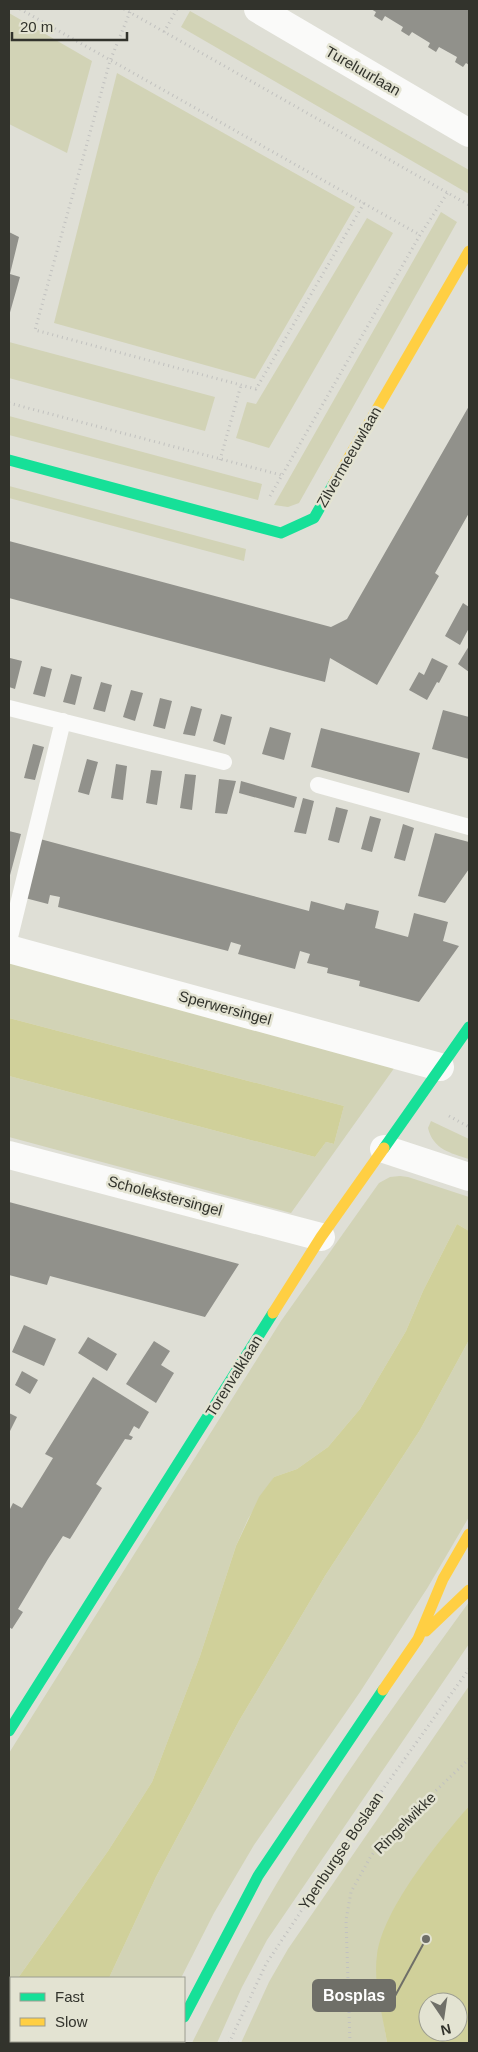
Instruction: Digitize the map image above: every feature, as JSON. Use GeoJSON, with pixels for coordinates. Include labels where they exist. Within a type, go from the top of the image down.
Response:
{"type":"FeatureCollection","features":[{"type":"Feature","properties":{"kind":"street","name":"Tureluurlaan"},"geometry":{"type":"LineString","coordinates":[[258,9],[469,133]]}},
{"type":"Feature","properties":{"kind":"street","name":"Zilvermeeuwlaan"},"geometry":{"type":"LineString","coordinates":[[9,460],[281,533],[314,518],[469,251]]}},
{"type":"Feature","properties":{"kind":"street","name":"Sperwersingel"},"geometry":{"type":"LineString","coordinates":[[9,949],[440,1067]]}},
{"type":"Feature","properties":{"kind":"street","name":"Torenvalklaan"},"geometry":{"type":"LineString","coordinates":[[9,1732],[322,1237],[469,1027]]}},
{"type":"Feature","properties":{"kind":"street"},"geometry":{"type":"LineString","coordinates":[[384,1149],[469,1177]]}},
{"type":"Feature","properties":{"kind":"street","name":"Scholekstersingel"},"geometry":{"type":"LineString","coordinates":[[9,1155],[322,1237]]}},
{"type":"Feature","properties":{"kind":"street"},"geometry":{"type":"LineString","coordinates":[[185,2015],[258,1876],[418,1639],[443,1579],[469,1534]]}},
{"type":"Feature","properties":{"kind":"street"},"geometry":{"type":"LineString","coordinates":[[418,1639],[469,1590]]}},
{"type":"Feature","properties":{"kind":"lane"},"geometry":{"type":"LineString","coordinates":[[9,708],[224,762]]}},
{"type":"Feature","properties":{"kind":"lane"},"geometry":{"type":"LineString","coordinates":[[9,942],[63,721]]}},
{"type":"Feature","properties":{"kind":"lane"},"geometry":{"type":"LineString","coordinates":[[318,786],[469,827]]}},
{"type":"Feature","properties":{"kind":"path"},"geometry":{"type":"LineString","coordinates":[[20,9],[420,235]]}},
{"type":"Feature","properties":{"kind":"path"},"geometry":{"type":"LineString","coordinates":[[124,9],[469,205]]}},
{"type":"Feature","properties":{"kind":"path"},"geometry":{"type":"LineString","coordinates":[[164,32],[177,9]]}},
{"type":"Feature","properties":{"kind":"path"},"geometry":{"type":"LineString","coordinates":[[130,12],[110,61],[35,330],[256,389],[364,202]]}},
{"type":"Feature","properties":{"kind":"path"},"geometry":{"type":"LineString","coordinates":[[253,526],[420,235],[448,192]]}},
{"type":"Feature","properties":{"kind":"path"},"geometry":{"type":"LineString","coordinates":[[220,460],[241,385]]}},
{"type":"Feature","properties":{"kind":"path"},"geometry":{"type":"LineString","coordinates":[[9,403],[281,475]]}},
{"type":"Feature","properties":{"kind":"path","name":"Ypenburgse Boslaan"},"geometry":{"type":"LineString","coordinates":[[229,2043],[266,1964],[371,1806],[469,1669]]}},
{"type":"Feature","properties":{"kind":"path","name":"Ringelwikke"},"geometry":{"type":"LineString","coordinates":[[350,2043],[346,1920],[351,1892],[371,1856],[382,1842],[469,1759]]}},
{"type":"Feature","properties":{"kind":"shaded area"},"geometry":{"type":"Polygon","coordinates":[[[190,11],[469,170],[469,194],[181,27],[190,11]]]}},
{"type":"Feature","properties":{"kind":"shaded area"},"geometry":{"type":"Polygon","coordinates":[[[9,13],[92,61],[67,153],[9,124],[9,13]]]}},
{"type":"Feature","properties":{"kind":"shaded area"},"geometry":{"type":"Polygon","coordinates":[[[117,73],[355,207],[255,379],[54,323],[117,73]]]}},
{"type":"Feature","properties":{"kind":"shaded area"},"geometry":{"type":"Polygon","coordinates":[[[441,212],[457,222],[299,503],[288,507],[274,505],[441,212]]]}},
{"type":"Feature","properties":{"kind":"shaded area"},"geometry":{"type":"Polygon","coordinates":[[[367,218],[393,233],[269,448],[236,438],[247,402],[256,404],[367,218]]]}},
{"type":"Feature","properties":{"kind":"shaded area"},"geometry":{"type":"Polygon","coordinates":[[[9,342],[215,397],[205,431],[9,378],[9,342]]]}},
{"type":"Feature","properties":{"kind":"shaded area"},"geometry":{"type":"Polygon","coordinates":[[[9,416],[262,484],[258,500],[9,435],[9,416]]]}},
{"type":"Feature","properties":{"kind":"shaded area"},"geometry":{"type":"Polygon","coordinates":[[[9,486],[246,549],[244,561],[9,498],[9,486]]]}},
{"type":"Feature","properties":{"kind":"shaded area"},"geometry":{"type":"Polygon","coordinates":[[[9,959],[395,1067],[291,1213],[9,1137],[9,1076],[315,1157],[326,1142],[334,1144],[344,1106],[9,1018],[9,959]]]}},
{"type":"Feature","properties":{"kind":"shaded area"},"geometry":{"type":"Polygon","coordinates":[[[9,1018],[344,1106],[334,1144],[326,1142],[315,1157],[9,1076],[9,1018]]]}},
{"type":"Feature","properties":{"kind":"shaded area"},"geometry":{"type":"Polygon","coordinates":[[[431,1121],[469,1139],[469,1159],[443,1149],[434,1141],[428,1128],[431,1121]]]}},
{"type":"Feature","properties":{"kind":"shaded area"},"geometry":{"type":"Polygon","coordinates":[[[390,1177],[408,1177],[469,1197],[469,1231],[457,1224],[423,1291],[406,1331],[360,1409],[328,1447],[297,1469],[274,1477],[248,1519],[236,1546],[200,1656],[152,1782],[108,1851],[19,1977],[10,1977],[9,1993],[9,1753],[281,1321],[379,1183],[390,1177]]]}},
{"type":"Feature","properties":{"kind":"shaded area"},"geometry":{"type":"Polygon","coordinates":[[[457,1224],[469,1231],[469,1340],[420,1430],[325,1576],[239,1721],[156,1877],[109,1977],[19,1977],[108,1851],[152,1782],[200,1656],[236,1546],[259,1497],[274,1477],[297,1469],[328,1447],[360,1409],[406,1331],[423,1291],[457,1224]]]}},
{"type":"Feature","properties":{"kind":"shaded area"},"geometry":{"type":"Polygon","coordinates":[[[469,1340],[469,1517],[428,1587],[360,1692],[254,1845],[214,1913],[182,1977],[109,1977],[156,1877],[239,1721],[325,1576],[420,1430],[469,1340]]]}},
{"type":"Feature","properties":{"kind":"shaded area"},"geometry":{"type":"Polygon","coordinates":[[[469,1602],[469,1644],[267,1940],[242,1987],[217,2043],[192,2043],[254,1922],[299,1847],[370,1740],[469,1602]]]}},
{"type":"Feature","properties":{"kind":"shaded area"},"geometry":{"type":"Polygon","coordinates":[[[469,1686],[469,1806],[461,1816],[377,1979],[387,2043],[241,2043],[269,1982],[288,1949],[469,1686]]]}},
{"type":"Feature","properties":{"kind":"shaded area"},"geometry":{"type":"Polygon","coordinates":[[[469,1806],[469,2043],[387,2043],[376,1977],[377,1955],[381,1937],[390,1917],[428,1857],[469,1806]]]}},
{"type":"Feature","properties":{"kind":"shaded area"},"geometry":{"type":"Polygon","coordinates":[[[10,1991],[10,2042],[79,2043],[9,2043],[10,1991]]]}},
{"type":"Feature","properties":{"kind":"shaded area"},"geometry":{"type":"Polygon","coordinates":[[[80,2042],[150,2042],[150,2043],[80,2042]]]}},
{"type":"Feature","properties":{"kind":"building"},"geometry":{"type":"Polygon","coordinates":[[[371,9],[469,9],[469,65],[466,63],[463,67],[455,62],[457,57],[439,47],[436,52],[428,47],[430,43],[412,32],[409,36],[401,31],[403,27],[385,16],[382,21],[374,16],[376,12],[371,9]]]}},
{"type":"Feature","properties":{"kind":"building"},"geometry":{"type":"Polygon","coordinates":[[[9,232],[19,237],[10,274],[20,277],[9,316],[9,232]]]}},
{"type":"Feature","properties":{"kind":"building"},"geometry":{"type":"Polygon","coordinates":[[[469,406],[469,513],[435,573],[439,576],[377,685],[330,658],[325,682],[9,598],[9,541],[331,627],[347,619],[469,406]]]}},
{"type":"Feature","properties":{"kind":"building"},"geometry":{"type":"Polygon","coordinates":[[[463,603],[469,607],[469,628],[460,645],[445,636],[463,603]]]}},
{"type":"Feature","properties":{"kind":"building"},"geometry":{"type":"Polygon","coordinates":[[[469,646],[469,672],[458,664],[469,646]]]}},
{"type":"Feature","properties":{"kind":"building"},"geometry":{"type":"Polygon","coordinates":[[[10,658],[22,661],[15,689],[9,687],[10,658]]]}},
{"type":"Feature","properties":{"kind":"building"},"geometry":{"type":"Polygon","coordinates":[[[432,658],[448,666],[427,700],[409,690],[419,672],[424,675],[432,658]]]}},
{"type":"Feature","properties":{"kind":"building"},"geometry":{"type":"Polygon","coordinates":[[[41,666],[52,669],[45,697],[33,694],[41,666]]]}},
{"type":"Feature","properties":{"kind":"building"},"geometry":{"type":"Polygon","coordinates":[[[71,674],[82,677],[75,705],[63,702],[71,674]]]}},
{"type":"Feature","properties":{"kind":"building"},"geometry":{"type":"Polygon","coordinates":[[[101,682],[112,685],[105,712],[93,709],[101,682]]]}},
{"type":"Feature","properties":{"kind":"building"},"geometry":{"type":"Polygon","coordinates":[[[131,690],[143,693],[135,721],[123,717],[131,690]]]}},
{"type":"Feature","properties":{"kind":"building"},"geometry":{"type":"Polygon","coordinates":[[[160,698],[172,701],[165,729],[153,726],[160,698]]]}},
{"type":"Feature","properties":{"kind":"building"},"geometry":{"type":"Polygon","coordinates":[[[191,706],[202,709],[195,736],[183,734],[191,706]]]}},
{"type":"Feature","properties":{"kind":"building"},"geometry":{"type":"Polygon","coordinates":[[[443,710],[469,717],[469,759],[432,749],[443,710]]]}},
{"type":"Feature","properties":{"kind":"building"},"geometry":{"type":"Polygon","coordinates":[[[221,714],[232,717],[225,745],[213,741],[221,714]]]}},
{"type":"Feature","properties":{"kind":"building"},"geometry":{"type":"Polygon","coordinates":[[[270,727],[291,733],[284,760],[262,754],[270,727]]]}},
{"type":"Feature","properties":{"kind":"building"},"geometry":{"type":"Polygon","coordinates":[[[321,728],[420,753],[409,793],[311,767],[321,728]]]}},
{"type":"Feature","properties":{"kind":"building"},"geometry":{"type":"Polygon","coordinates":[[[33,744],[44,747],[35,780],[24,778],[33,744]]]}},
{"type":"Feature","properties":{"kind":"building"},"geometry":{"type":"Polygon","coordinates":[[[87,759],[98,762],[89,795],[78,792],[87,759]]]}},
{"type":"Feature","properties":{"kind":"building"},"geometry":{"type":"Polygon","coordinates":[[[116,764],[127,766],[123,800],[111,798],[116,764]]]}},
{"type":"Feature","properties":{"kind":"building"},"geometry":{"type":"Polygon","coordinates":[[[151,770],[162,771],[157,805],[146,803],[151,770]]]}},
{"type":"Feature","properties":{"kind":"building"},"geometry":{"type":"Polygon","coordinates":[[[185,774],[196,775],[192,810],[180,808],[185,774]]]}},
{"type":"Feature","properties":{"kind":"building"},"geometry":{"type":"Polygon","coordinates":[[[219,779],[236,781],[227,814],[215,813],[219,779]]]}},
{"type":"Feature","properties":{"kind":"building"},"geometry":{"type":"Polygon","coordinates":[[[241,781],[297,797],[294,808],[239,793],[241,781]]]}},
{"type":"Feature","properties":{"kind":"building"},"geometry":{"type":"Polygon","coordinates":[[[303,798],[314,801],[306,834],[294,832],[303,798]]]}},
{"type":"Feature","properties":{"kind":"building"},"geometry":{"type":"Polygon","coordinates":[[[336,807],[348,810],[339,843],[328,840],[336,807]]]}},
{"type":"Feature","properties":{"kind":"building"},"geometry":{"type":"Polygon","coordinates":[[[370,816],[381,819],[372,852],[361,849],[370,816]]]}},
{"type":"Feature","properties":{"kind":"building"},"geometry":{"type":"Polygon","coordinates":[[[403,824],[414,828],[405,861],[394,858],[403,824]]]}},
{"type":"Feature","properties":{"kind":"building"},"geometry":{"type":"Polygon","coordinates":[[[9,831],[21,834],[9,879],[9,831]]]}},
{"type":"Feature","properties":{"kind":"building"},"geometry":{"type":"Polygon","coordinates":[[[435,833],[469,842],[469,869],[445,903],[418,896],[435,833]]]}},
{"type":"Feature","properties":{"kind":"building"},"geometry":{"type":"Polygon","coordinates":[[[40,839],[309,911],[311,901],[344,910],[346,903],[379,911],[375,928],[408,937],[414,913],[448,922],[443,941],[459,946],[419,1002],[359,986],[360,981],[327,973],[328,968],[307,963],[310,954],[300,951],[295,969],[238,954],[241,945],[231,942],[228,951],[58,907],[60,897],[50,895],[48,904],[25,898],[40,839]]]}},
{"type":"Feature","properties":{"kind":"building"},"geometry":{"type":"Polygon","coordinates":[[[9,1202],[239,1264],[205,1317],[50,1276],[47,1285],[9,1275],[9,1202]]]}},
{"type":"Feature","properties":{"kind":"building"},"geometry":{"type":"Polygon","coordinates":[[[24,1325],[56,1339],[44,1366],[12,1352],[24,1325]]]}},
{"type":"Feature","properties":{"kind":"building"},"geometry":{"type":"Polygon","coordinates":[[[88,1337],[117,1354],[107,1371],[78,1353],[88,1337]]]}},
{"type":"Feature","properties":{"kind":"building"},"geometry":{"type":"Polygon","coordinates":[[[154,1341],[170,1351],[161,1365],[174,1373],[156,1403],[126,1384],[154,1341]]]}},
{"type":"Feature","properties":{"kind":"building"},"geometry":{"type":"Polygon","coordinates":[[[22,1371],[38,1380],[30,1394],[15,1385],[22,1371]]]}},
{"type":"Feature","properties":{"kind":"building"},"geometry":{"type":"Polygon","coordinates":[[[93,1377],[149,1412],[139,1429],[134,1426],[129,1435],[133,1437],[131,1440],[125,1439],[96,1484],[102,1488],[70,1539],[63,1536],[48,1559],[18,1609],[23,1612],[12,1629],[9,1627],[9,1511],[13,1503],[22,1508],[53,1458],[45,1454],[93,1377]]]}},
{"type":"Feature","properties":{"kind":"building"},"geometry":{"type":"Polygon","coordinates":[[[9,1413],[17,1417],[9,1433],[9,1413]]]}},
{"type":"Feature","properties":{"kind":"traffic: fast"},"geometry":{"type":"LineString","coordinates":[[9,460],[281,533],[314,518],[334,483]]}},
{"type":"Feature","properties":{"kind":"traffic: fast"},"geometry":{"type":"LineString","coordinates":[[384,1148],[469,1027]]}},
{"type":"Feature","properties":{"kind":"traffic: fast"},"geometry":{"type":"LineString","coordinates":[[9,1731],[273,1313]]}},
{"type":"Feature","properties":{"kind":"traffic: fast"},"geometry":{"type":"LineString","coordinates":[[185,2015],[258,1876],[383,1690]]}},
{"type":"Feature","properties":{"kind":"traffic: slow"},"geometry":{"type":"LineString","coordinates":[[334,483],[469,251]]}},
{"type":"Feature","properties":{"kind":"traffic: slow"},"geometry":{"type":"LineString","coordinates":[[273,1313],[321,1237],[384,1148]]}},
{"type":"Feature","properties":{"kind":"traffic: slow"},"geometry":{"type":"LineString","coordinates":[[383,1690],[418,1639],[443,1579],[469,1534]]}},
{"type":"Feature","properties":{"kind":"traffic: slow"},"geometry":{"type":"LineString","coordinates":[[426,1631],[469,1590]]}},
{"type":"Feature","properties":{"kind":"place","name":"Bosplas"},"geometry":{"type":"Point","coordinates":[426,1939]}}]}
